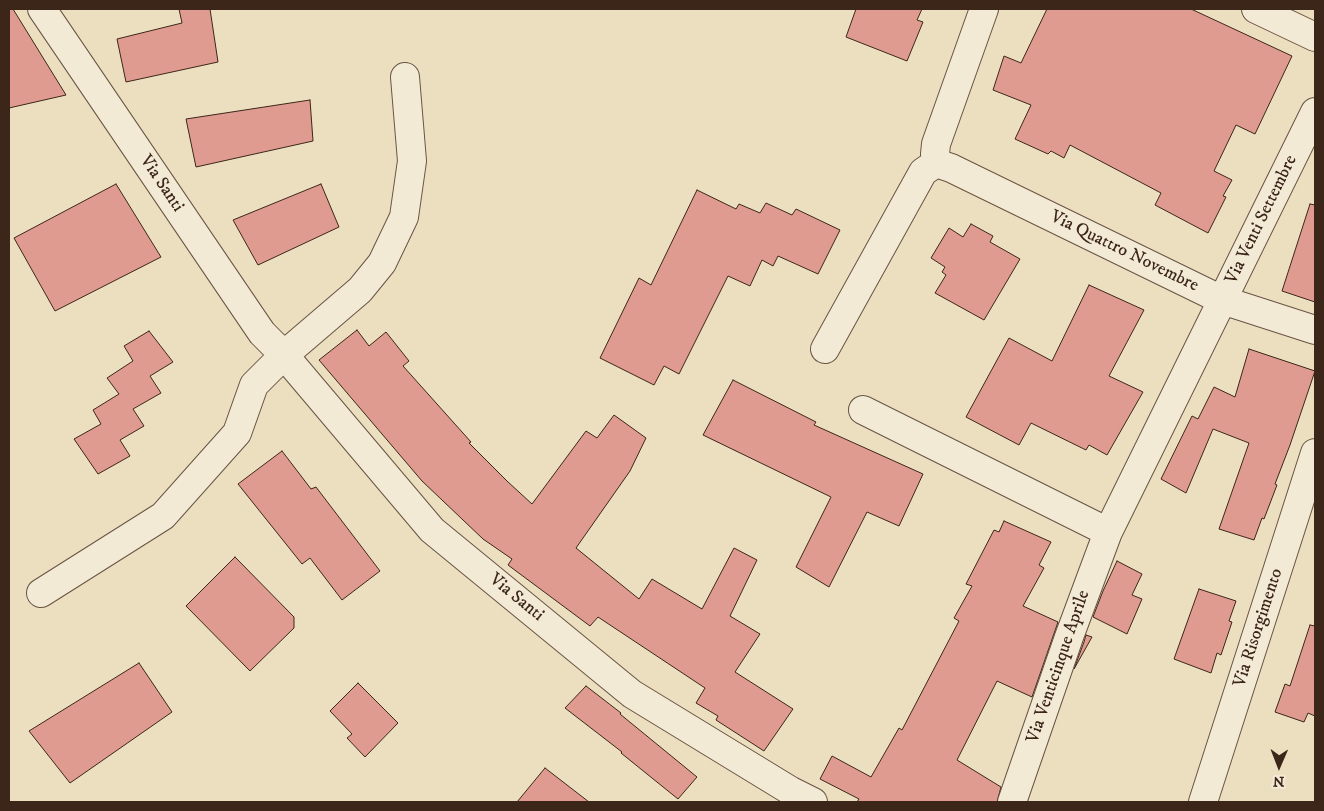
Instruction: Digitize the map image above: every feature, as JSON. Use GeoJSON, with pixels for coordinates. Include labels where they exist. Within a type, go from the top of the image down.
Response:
{"type":"FeatureCollection","features":[{"type":"Feature","properties":{"kind":"street","name":"Via Santi"},"geometry":{"type":"LineString","coordinates":[[42,9],[262,334],[284,355],[432,530],[632,694],[802,797]]}},
{"type":"Feature","properties":{"kind":"street"},"geometry":{"type":"LineString","coordinates":[[825,349],[923,172],[936,163],[936,144],[984,9]]}},
{"type":"Feature","properties":{"kind":"street"},"geometry":{"type":"LineString","coordinates":[[1256,9],[1315,37]]}},
{"type":"Feature","properties":{"kind":"street"},"geometry":{"type":"LineString","coordinates":[[41,593],[164,516],[237,433],[254,384],[284,355],[360,290],[382,264],[404,216],[412,161],[405,77]]}},
{"type":"Feature","properties":{"kind":"street","name":"Via Venti Settembre"},"geometry":{"type":"LineString","coordinates":[[1222,300],[1315,112]]}},
{"type":"Feature","properties":{"kind":"street","name":"Via Quattro Novembre"},"geometry":{"type":"LineString","coordinates":[[936,163],[951,168],[1222,300],[1315,330]]}},
{"type":"Feature","properties":{"kind":"street","name":"Via Venticinque Aprile"},"geometry":{"type":"LineString","coordinates":[[1012,802],[1065,646],[1108,532],[1222,300]]}},
{"type":"Feature","properties":{"kind":"street"},"geometry":{"type":"LineString","coordinates":[[863,410],[1108,532]]}},
{"type":"Feature","properties":{"kind":"street","name":"Via Risorgimento"},"geometry":{"type":"LineString","coordinates":[[1202,802],[1315,453]]}},
{"type":"Feature","properties":{"kind":"building"},"geometry":{"type":"Polygon","coordinates":[[[9,9],[13,9],[66,95],[9,108],[9,9]]]}},
{"type":"Feature","properties":{"kind":"building"},"geometry":{"type":"Polygon","coordinates":[[[179,9],[210,9],[218,62],[126,82],[117,39],[182,23],[179,9]]]}},
{"type":"Feature","properties":{"kind":"building"},"geometry":{"type":"Polygon","coordinates":[[[856,9],[922,9],[917,20],[923,22],[907,61],[846,37],[856,9]]]}},
{"type":"Feature","properties":{"kind":"building"},"geometry":{"type":"Polygon","coordinates":[[[1047,9],[1191,9],[1292,56],[1255,134],[1236,125],[1214,171],[1232,180],[1223,196],[1226,197],[1208,233],[1155,205],[1161,193],[1070,145],[1064,158],[1051,151],[1048,154],[1015,139],[1031,105],[993,90],[1004,56],[1021,63],[1047,9]]]}},
{"type":"Feature","properties":{"kind":"building"},"geometry":{"type":"Polygon","coordinates":[[[310,100],[313,141],[196,167],[186,119],[310,100]]]}},
{"type":"Feature","properties":{"kind":"building"},"geometry":{"type":"Polygon","coordinates":[[[116,184],[161,257],[55,311],[14,238],[116,184]]]}},
{"type":"Feature","properties":{"kind":"building"},"geometry":{"type":"Polygon","coordinates":[[[321,184],[339,227],[258,265],[233,220],[321,184]]]}},
{"type":"Feature","properties":{"kind":"building"},"geometry":{"type":"Polygon","coordinates":[[[697,190],[736,209],[739,204],[760,213],[766,203],[792,215],[796,209],[840,230],[818,274],[778,256],[773,266],[762,260],[750,286],[728,276],[679,374],[664,366],[654,385],[600,358],[639,278],[651,285],[697,190]]]}},
{"type":"Feature","properties":{"kind":"building"},"geometry":{"type":"Polygon","coordinates":[[[1310,204],[1315,205],[1315,302],[1282,291],[1310,204]]]}},
{"type":"Feature","properties":{"kind":"building"},"geometry":{"type":"Polygon","coordinates":[[[971,224],[993,236],[990,242],[1020,259],[984,320],[935,293],[946,275],[942,272],[945,267],[931,258],[949,228],[963,237],[971,224]]]}},
{"type":"Feature","properties":{"kind":"building"},"geometry":{"type":"Polygon","coordinates":[[[1089,285],[1144,310],[1109,376],[1143,392],[1107,455],[1089,445],[1086,450],[1031,423],[1019,445],[966,417],[1009,338],[1052,361],[1089,285]]]}},
{"type":"Feature","properties":{"kind":"building"},"geometry":{"type":"Polygon","coordinates":[[[357,330],[369,346],[386,332],[409,361],[403,366],[471,442],[469,443],[532,504],[586,431],[597,438],[614,415],[646,438],[630,471],[576,548],[639,599],[652,579],[702,609],[734,548],[757,560],[730,616],[760,634],[735,672],[793,709],[764,751],[716,720],[718,716],[696,703],[705,688],[598,617],[590,626],[508,565],[512,559],[483,539],[422,481],[319,360],[357,330]]]}},
{"type":"Feature","properties":{"kind":"building"},"geometry":{"type":"Polygon","coordinates":[[[149,331],[173,362],[150,376],[161,393],[133,409],[144,426],[120,440],[130,456],[98,474],[74,439],[101,424],[93,410],[119,394],[107,378],[133,361],[124,346],[149,331]]]}},
{"type":"Feature","properties":{"kind":"building"},"geometry":{"type":"Polygon","coordinates":[[[1249,349],[1315,371],[1275,484],[1277,485],[1254,540],[1219,529],[1249,443],[1213,429],[1186,493],[1161,479],[1192,416],[1198,419],[1214,387],[1235,397],[1249,349]]]}},
{"type":"Feature","properties":{"kind":"building"},"geometry":{"type":"Polygon","coordinates":[[[733,380],[816,422],[814,425],[923,474],[899,526],[867,512],[829,587],[796,567],[831,497],[703,435],[733,380]]]}},
{"type":"Feature","properties":{"kind":"building"},"geometry":{"type":"Polygon","coordinates":[[[282,451],[311,489],[316,487],[380,571],[342,600],[310,558],[302,564],[238,484],[282,451]]]}},
{"type":"Feature","properties":{"kind":"building"},"geometry":{"type":"Polygon","coordinates":[[[1004,521],[1051,542],[1039,565],[1044,568],[1023,606],[1058,622],[1032,697],[997,681],[957,760],[1001,787],[997,802],[857,802],[859,799],[820,779],[832,756],[871,777],[899,728],[902,730],[959,621],[954,618],[972,586],[966,584],[994,530],[999,532],[1004,521]]]}},
{"type":"Feature","properties":{"kind":"building"},"geometry":{"type":"Polygon","coordinates":[[[235,557],[294,617],[294,628],[250,671],[186,606],[235,557]]]}},
{"type":"Feature","properties":{"kind":"building"},"geometry":{"type":"Polygon","coordinates":[[[1117,561],[1142,574],[1132,595],[1142,599],[1127,634],[1093,617],[1117,561]]]}},
{"type":"Feature","properties":{"kind":"building"},"geometry":{"type":"Polygon","coordinates":[[[1199,589],[1236,601],[1229,621],[1232,622],[1221,655],[1217,653],[1211,673],[1174,659],[1199,589]]]}},
{"type":"Feature","properties":{"kind":"building"},"geometry":{"type":"Polygon","coordinates":[[[1310,625],[1315,626],[1315,716],[1308,713],[1304,722],[1275,712],[1285,684],[1290,686],[1310,625]]]}},
{"type":"Feature","properties":{"kind":"building"},"geometry":{"type":"Polygon","coordinates":[[[1086,635],[1092,637],[1074,669],[1084,642],[1086,635]]]}},
{"type":"Feature","properties":{"kind":"building"},"geometry":{"type":"Polygon","coordinates":[[[139,663],[172,712],[70,783],[29,731],[139,663]]]}},
{"type":"Feature","properties":{"kind":"building"},"geometry":{"type":"Polygon","coordinates":[[[358,683],[398,723],[365,757],[347,738],[352,734],[330,711],[358,683]]]}},
{"type":"Feature","properties":{"kind":"building"},"geometry":{"type":"Polygon","coordinates":[[[586,686],[697,777],[678,799],[565,708],[586,686]]]}},
{"type":"Feature","properties":{"kind":"building"},"geometry":{"type":"Polygon","coordinates":[[[545,768],[589,802],[517,802],[545,768]]]}}]}
